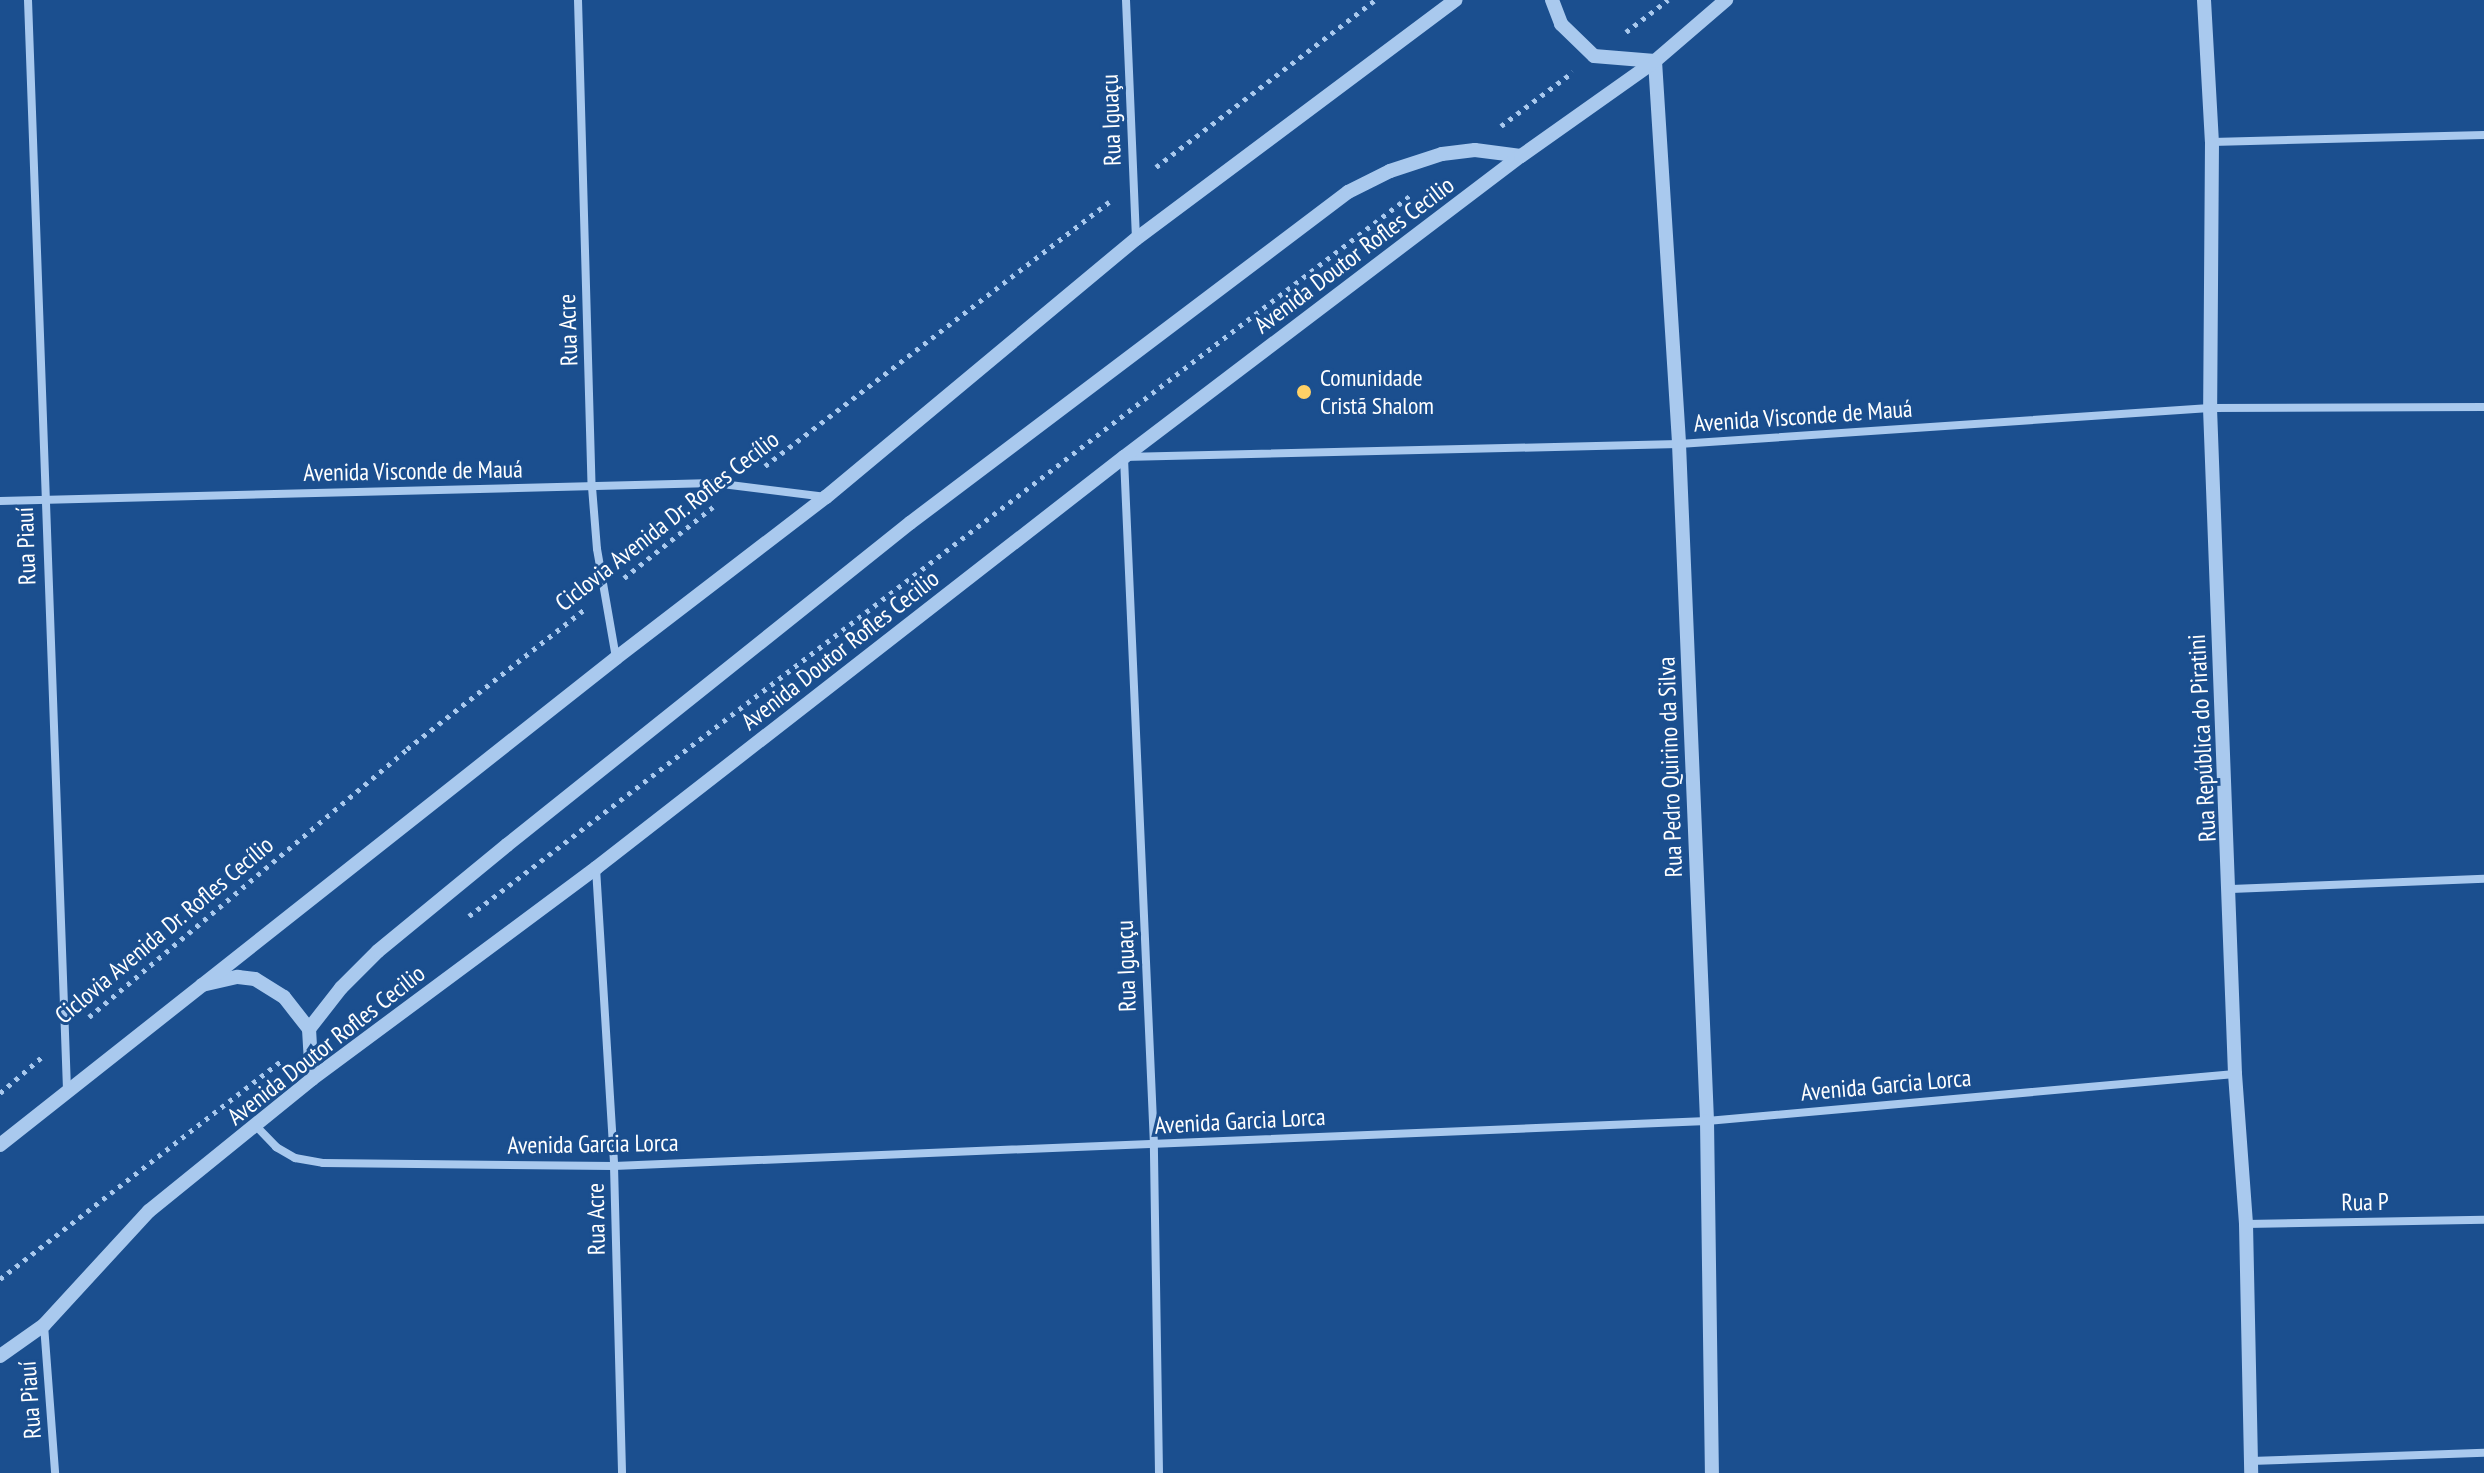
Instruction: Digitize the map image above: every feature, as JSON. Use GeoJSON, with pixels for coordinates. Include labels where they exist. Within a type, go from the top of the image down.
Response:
{"type":"FeatureCollection","features":[{"type":"Feature","properties":{"kind":"street","name":"Rua Piauí"},"geometry":{"type":"LineString","coordinates":[[28,0],[67,1090]]}},
{"type":"Feature","properties":{"kind":"street","name":"Rua Acre"},"geometry":{"type":"LineString","coordinates":[[578,0],[592,487],[604,593],[616,658]]}},
{"type":"Feature","properties":{"kind":"street","name":"Rua Iguaçu"},"geometry":{"type":"LineString","coordinates":[[1126,0],[1136,239]]}},
{"type":"Feature","properties":{"kind":"street"},"geometry":{"type":"LineString","coordinates":[[0,1145],[197,986],[826,497],[1136,239],[1456,0]]}},
{"type":"Feature","properties":{"kind":"street"},"geometry":{"type":"LineString","coordinates":[[1552,0],[1561,24],[1594,56],[1655,61]]}},
{"type":"Feature","properties":{"kind":"street","name":"Avenida Doutor Rofles Cecilio"},"geometry":{"type":"LineString","coordinates":[[0,1356],[44,1325],[149,1211],[257,1127],[312,1079],[596,868],[1124,457],[1521,156],[1655,61],[1726,0]]}},
{"type":"Feature","properties":{"kind":"street","name":"Rua República do Piratini"},"geometry":{"type":"LineString","coordinates":[[2204,0],[2212,142],[2210,408],[2231,889],[2235,1074],[2246,1224],[2251,1467]]}},
{"type":"Feature","properties":{"kind":"street","name":"Rua Pedro Quirino da Silva"},"geometry":{"type":"LineString","coordinates":[[1655,61],[1679,444],[1707,1121],[1712,1473]]}},
{"type":"Feature","properties":{"kind":"street"},"geometry":{"type":"LineString","coordinates":[[2212,142],[2484,135]]}},
{"type":"Feature","properties":{"kind":"street"},"geometry":{"type":"LineString","coordinates":[[310,1034],[341,988],[378,951],[495,855],[910,523],[1251,262],[1348,192],[1390,171],[1442,154],[1468,152],[1521,156]]}},
{"type":"Feature","properties":{"kind":"street","name":"Avenida Visconde de Mauá"},"geometry":{"type":"LineString","coordinates":[[1124,457],[1679,444],[2210,408],[2484,407]]}},
{"type":"Feature","properties":{"kind":"street","name":"Rua Iguaçu"},"geometry":{"type":"LineString","coordinates":[[1124,457],[1154,1145],[1159,1473]]}},
{"type":"Feature","properties":{"kind":"street","name":"Avenida Visconde de Mauá"},"geometry":{"type":"LineString","coordinates":[[0,501],[714,483],[826,497]]}},
{"type":"Feature","properties":{"kind":"street","name":"Rua Acre"},"geometry":{"type":"LineString","coordinates":[[596,868],[614,1166],[622,1473]]}},
{"type":"Feature","properties":{"kind":"street"},"geometry":{"type":"LineString","coordinates":[[2231,889],[2484,879]]}},
{"type":"Feature","properties":{"kind":"street"},"geometry":{"type":"LineString","coordinates":[[197,986],[238,977],[255,979],[284,997],[310,1034],[312,1079]]}},
{"type":"Feature","properties":{"kind":"street","name":"Avenida Garcia Lorca"},"geometry":{"type":"LineString","coordinates":[[257,1127],[276,1147],[295,1158],[323,1163],[614,1166],[1707,1121],[2235,1074]]}},
{"type":"Feature","properties":{"kind":"street","name":"Rua P"},"geometry":{"type":"LineString","coordinates":[[2246,1224],[2484,1220]]}},
{"type":"Feature","properties":{"kind":"street","name":"Rua Piauí"},"geometry":{"type":"LineString","coordinates":[[44,1325],[55,1473]]}},
{"type":"Feature","properties":{"kind":"street"},"geometry":{"type":"LineString","coordinates":[[2251,1467],[2484,1453]]}},
{"type":"Feature","properties":{"kind":"path","name":"Ciclovia Avenida Dr. Rofles Cecílio"},"geometry":{"type":"LineString","coordinates":[[0,1093],[407,749],[740,486],[1375,0]]}},
{"type":"Feature","properties":{"kind":"path"},"geometry":{"type":"LineString","coordinates":[[1468,152],[1668,0]]}},
{"type":"Feature","properties":{"kind":"path"},"geometry":{"type":"LineString","coordinates":[[461,922],[1418,190]]}},
{"type":"Feature","properties":{"kind":"path"},"geometry":{"type":"LineString","coordinates":[[0,1279],[310,1034]]}},
{"type":"Feature","properties":{"kind":"place","name":"Comunidade Cristã Shalom"},"geometry":{"type":"Point","coordinates":[1304,392]}}]}
